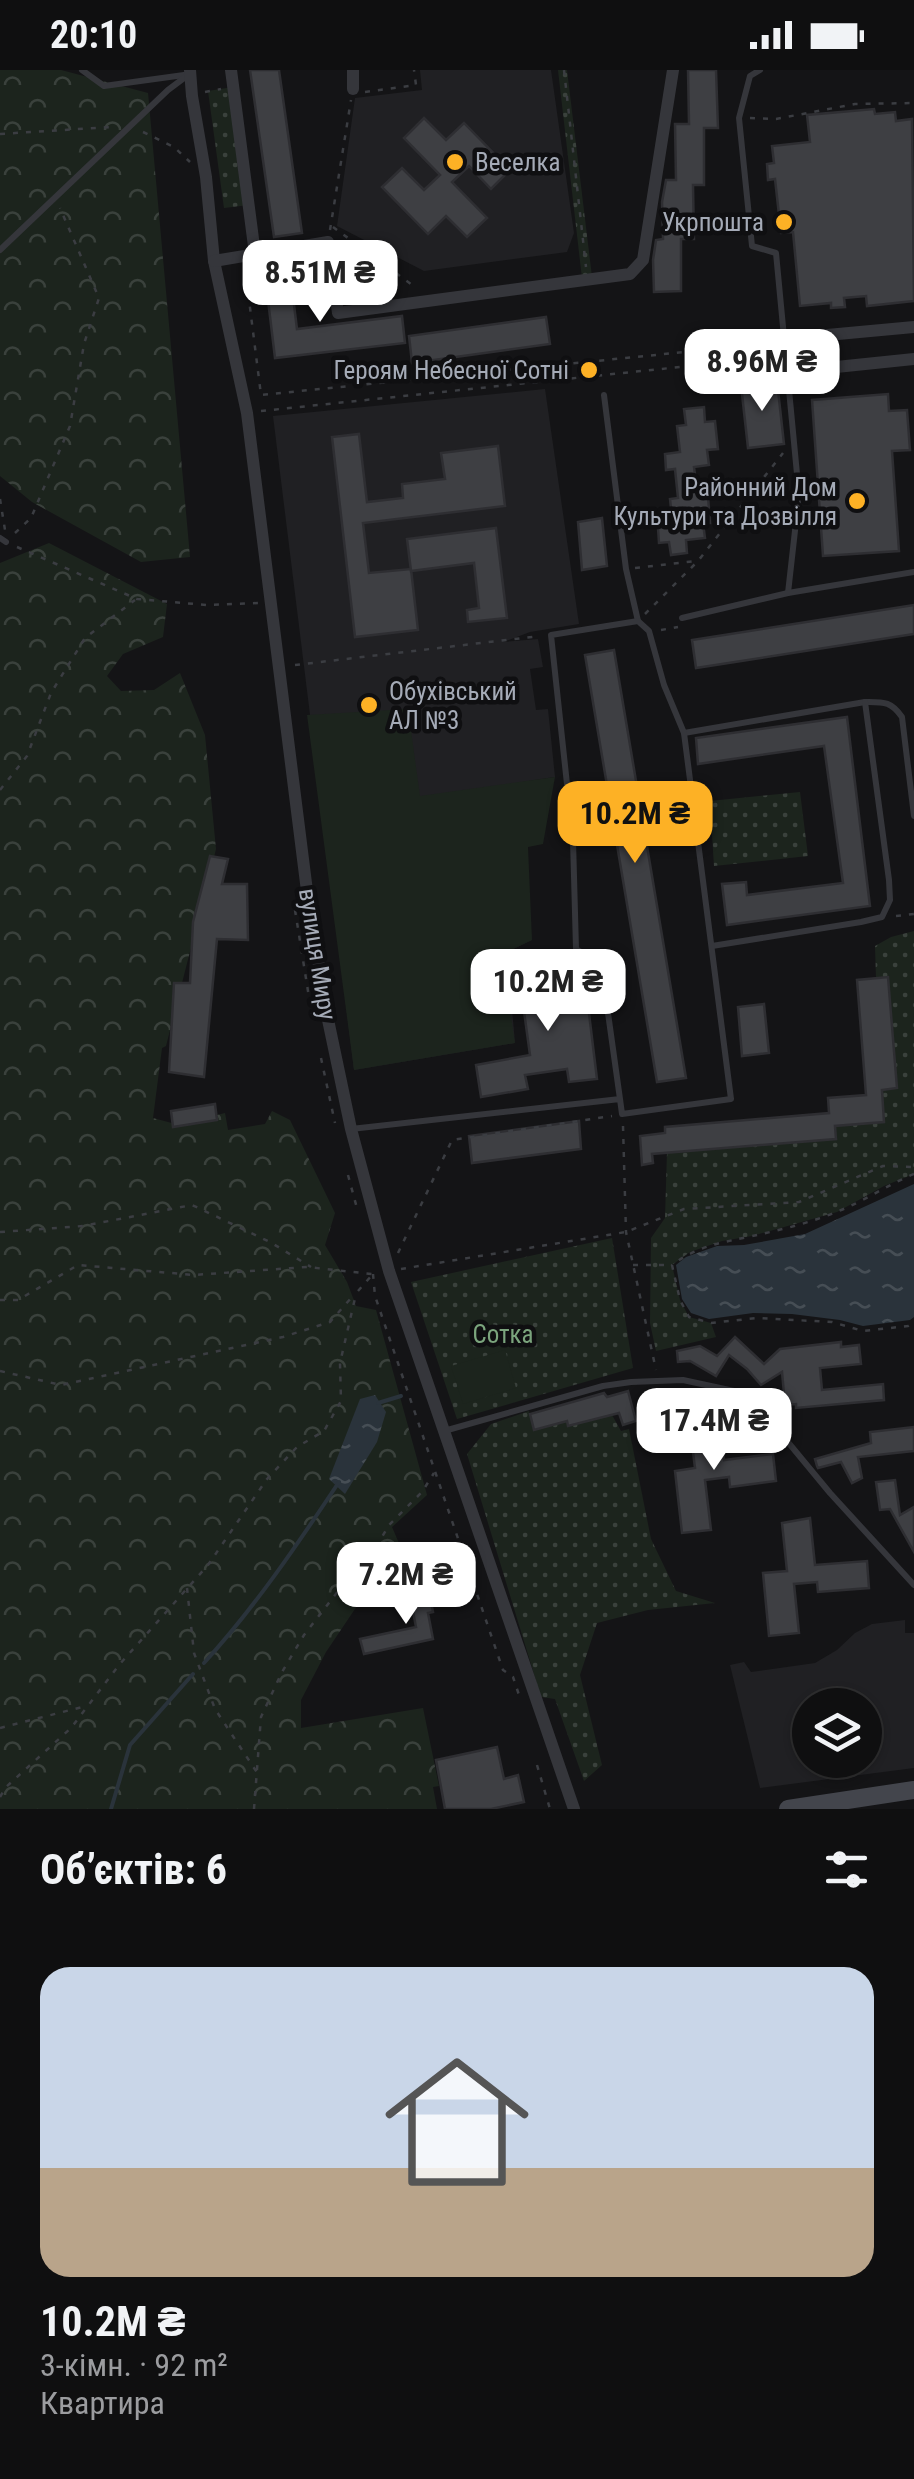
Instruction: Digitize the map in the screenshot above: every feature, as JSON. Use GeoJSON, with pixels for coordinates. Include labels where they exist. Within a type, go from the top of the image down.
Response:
{"type":"FeatureCollection","features":[{"type":"Feature","properties":{"kind":"main road"},"geometry":{"type":"LineString","coordinates":[[788,1809],[914,1790]]}},
{"type":"Feature","properties":{"kind":"street"},"geometry":{"type":"LineString","coordinates":[[231,70],[249,256]]}},
{"type":"Feature","properties":{"kind":"street"},"geometry":{"type":"LineString","coordinates":[[352,70],[353,90]]}},
{"type":"Feature","properties":{"kind":"street"},"geometry":{"type":"LineString","coordinates":[[214,261],[328,242],[338,312],[630,274],[643,260],[674,70]]}},
{"type":"Feature","properties":{"kind":"street","name":"вулиця Миру"},"geometry":{"type":"LineString","coordinates":[[189,72],[206,177],[214,261],[248,413],[308,899],[351,1129],[389,1271],[574,1809]]}},
{"type":"Feature","properties":{"kind":"street"},"geometry":{"type":"LineString","coordinates":[[784,340],[914,328]]}},
{"type":"Feature","properties":{"kind":"street"},"geometry":{"type":"LineString","coordinates":[[788,372],[914,359]]}},
{"type":"Feature","properties":{"kind":"lane"},"geometry":{"type":"LineString","coordinates":[[82,70],[104,86],[189,72]]}},
{"type":"Feature","properties":{"kind":"lane"},"geometry":{"type":"LineString","coordinates":[[760,70],[750,76],[739,118],[752,246],[776,253],[799,495],[788,593]]}},
{"type":"Feature","properties":{"kind":"lane"},"geometry":{"type":"LineString","coordinates":[[0,250],[189,72]]}},
{"type":"Feature","properties":{"kind":"lane"},"geometry":{"type":"LineString","coordinates":[[604,395],[626,570],[638,622],[650,631],[664,685],[684,733],[731,1099],[622,1114],[602,963],[576,949],[573,840],[551,635],[638,622]]}},
{"type":"Feature","properties":{"kind":"lane"},"geometry":{"type":"LineString","coordinates":[[682,618],[788,593],[914,572]]}},
{"type":"Feature","properties":{"kind":"lane"},"geometry":{"type":"LineString","coordinates":[[712,946],[882,917],[890,900],[889,880],[865,702]]}},
{"type":"Feature","properties":{"kind":"lane"},"geometry":{"type":"LineString","coordinates":[[684,733],[884,702],[895,707],[902,717],[914,816]]}},
{"type":"Feature","properties":{"kind":"lane"},"geometry":{"type":"LineString","coordinates":[[351,1129],[620,1099]]}},
{"type":"Feature","properties":{"kind":"lane"},"geometry":{"type":"LineString","coordinates":[[443,1432],[603,1386],[682,1380],[734,1391],[750,1398],[914,1585]]}},
{"type":"Feature","properties":{"kind":"path"},"geometry":{"type":"LineString","coordinates":[[328,242],[353,90],[416,85],[414,70]]}},
{"type":"Feature","properties":{"kind":"path"},"geometry":{"type":"LineString","coordinates":[[564,70],[588,280]]}},
{"type":"Feature","properties":{"kind":"path"},"geometry":{"type":"LineString","coordinates":[[192,96],[233,88]]}},
{"type":"Feature","properties":{"kind":"path"},"geometry":{"type":"LineString","coordinates":[[739,118],[776,120],[855,104],[914,103]]}},
{"type":"Feature","properties":{"kind":"path"},"geometry":{"type":"LineString","coordinates":[[3,540],[31,518],[70,426],[84,344],[99,298],[55,198]]}},
{"type":"Feature","properties":{"kind":"path"},"geometry":{"type":"LineString","coordinates":[[331,226],[433,300]]}},
{"type":"Feature","properties":{"kind":"path"},"geometry":{"type":"LineString","coordinates":[[249,256],[261,394],[784,340]]}},
{"type":"Feature","properties":{"kind":"path"},"geometry":{"type":"LineString","coordinates":[[248,413],[786,356]]}},
{"type":"Feature","properties":{"kind":"path"},"geometry":{"type":"LineString","coordinates":[[638,622],[698,561],[794,440]]}},
{"type":"Feature","properties":{"kind":"path"},"geometry":{"type":"LineString","coordinates":[[0,498],[3,540]]}},
{"type":"Feature","properties":{"kind":"path"},"geometry":{"type":"LineString","coordinates":[[3,540],[137,599],[206,605],[272,602]]}},
{"type":"Feature","properties":{"kind":"path"},"geometry":{"type":"LineString","coordinates":[[626,570],[698,561]]}},
{"type":"Feature","properties":{"kind":"path"},"geometry":{"type":"LineString","coordinates":[[0,790],[27,756],[51,692],[85,638],[137,599]]}},
{"type":"Feature","properties":{"kind":"path"},"geometry":{"type":"LineString","coordinates":[[278,667],[551,635]]}},
{"type":"Feature","properties":{"kind":"path"},"geometry":{"type":"LineString","coordinates":[[908,915],[914,914]]}},
{"type":"Feature","properties":{"kind":"path"},"geometry":{"type":"LineString","coordinates":[[389,1271],[452,1140],[622,1114],[626,1232],[658,1381]]}},
{"type":"Feature","properties":{"kind":"path"},"geometry":{"type":"LineString","coordinates":[[389,1271],[626,1232],[684,1209],[798,1202],[883,1166],[914,1166]]}},
{"type":"Feature","properties":{"kind":"path"},"geometry":{"type":"LineString","coordinates":[[633,1265],[672,1265],[690,1252],[722,1241],[837,1212],[914,1174]]}},
{"type":"Feature","properties":{"kind":"path"},"geometry":{"type":"LineString","coordinates":[[0,1232],[83,1226],[192,1205],[314,1268]]}},
{"type":"Feature","properties":{"kind":"path"},"geometry":{"type":"LineString","coordinates":[[0,1300],[18,1300],[78,1265],[194,1274],[314,1268],[374,1274]]}},
{"type":"Feature","properties":{"kind":"path"},"geometry":{"type":"LineString","coordinates":[[672,1265],[680,1300],[689,1317],[710,1323],[757,1318],[832,1322],[863,1332],[914,1322]]}},
{"type":"Feature","properties":{"kind":"path"},"geometry":{"type":"LineString","coordinates":[[0,1371],[62,1385],[283,1337],[330,1322],[374,1274]]}},
{"type":"Feature","properties":{"kind":"path"},"geometry":{"type":"LineString","coordinates":[[374,1274],[375,1296],[434,1472],[503,1670],[512,1677],[519,1694]]}},
{"type":"Feature","properties":{"kind":"path"},"geometry":{"type":"LineString","coordinates":[[0,1798],[6,1787],[71,1728],[208,1565],[266,1479],[296,1447],[324,1430],[341,1401],[340,1363],[356,1294]]}},
{"type":"Feature","properties":{"kind":"path"},"geometry":{"type":"LineString","coordinates":[[254,1809],[261,1717],[282,1672],[304,1635],[375,1549],[389,1524],[422,1492],[434,1472]]}},
{"type":"Feature","properties":{"kind":"path"},"geometry":{"type":"LineString","coordinates":[[186,1587],[194,1653],[215,1709],[258,1774]]}},
{"type":"Feature","properties":{"kind":"path"},"geometry":{"type":"LineString","coordinates":[[0,1728],[88,1705]]}},
{"type":"Feature","properties":{"kind":"path"},"geometry":{"type":"LineString","coordinates":[[537,1765],[550,1809]]}},
{"type":"Feature","properties":{"kind":"shaded area","name":"Веселка"},"geometry":{"type":"Polygon","coordinates":[[[420,70],[551,70],[574,233],[567,252],[424,271],[337,226],[355,98],[422,90],[420,70]]]}},
{"type":"Feature","properties":{"kind":"shaded area","name":"Обухівський АЛ №3"},"geometry":{"type":"Polygon","coordinates":[[[545,389],[579,624],[530,632],[503,642],[538,639],[543,667],[530,669],[536,710],[548,709],[555,777],[510,784],[532,940],[507,952],[515,1043],[354,1070],[273,416],[545,389]]]}},
{"type":"Feature","properties":{"kind":"shaded area"},"geometry":{"type":"Polygon","coordinates":[[[905,1620],[905,1633],[914,1633],[914,1768],[882,1772],[882,1688],[792,1688],[792,1778],[837,1778],[760,1788],[730,1665],[744,1662],[751,1672],[815,1663],[872,1624],[905,1620]]]}},
{"type":"Feature","properties":{"kind":"green space"},"geometry":{"type":"Polygon","coordinates":[[[0,70],[61,70],[148,93],[190,557],[141,562],[32,502],[0,476],[0,70]]]}},
{"type":"Feature","properties":{"kind":"green space"},"geometry":{"type":"Polygon","coordinates":[[[558,70],[567,70],[592,277],[582,278],[558,70]]]}},
{"type":"Feature","properties":{"kind":"green space"},"geometry":{"type":"Polygon","coordinates":[[[233,87],[249,205],[224,208],[208,91],[233,87]]]}},
{"type":"Feature","properties":{"kind":"green space"},"geometry":{"type":"Polygon","coordinates":[[[49,543],[167,604],[163,637],[123,654],[107,676],[121,691],[154,690],[180,673],[205,735],[216,849],[166,1046],[162,1048],[153,1118],[179,1125],[225,1113],[228,1130],[265,1124],[272,1111],[290,1120],[335,1213],[325,1245],[356,1306],[376,1310],[427,1495],[392,1527],[401,1548],[326,1652],[301,1700],[301,1728],[423,1708],[439,1786],[433,1787],[437,1809],[0,1809],[0,563],[49,543]]]}},
{"type":"Feature","properties":{"kind":"green space"},"geometry":{"type":"Polygon","coordinates":[[[408,709],[420,796],[555,777],[543,844],[528,847],[532,940],[507,952],[505,977],[515,1043],[354,1070],[307,715],[408,709]]]}},
{"type":"Feature","properties":{"kind":"green space"},"geometry":{"type":"Polygon","coordinates":[[[800,792],[808,856],[714,866],[710,801],[800,792]]]}},
{"type":"Feature","properties":{"kind":"green space"},"geometry":{"type":"Polygon","coordinates":[[[914,931],[914,1174],[837,1212],[690,1252],[672,1265],[680,1300],[689,1317],[711,1323],[716,1337],[656,1351],[650,1323],[651,1238],[665,1218],[667,1152],[884,1121],[882,1090],[897,1088],[888,978],[876,978],[875,946],[914,931]]]}},
{"type":"Feature","properties":{"kind":"green space","name":"Сотка"},"geometry":{"type":"Polygon","coordinates":[[[612,1238],[633,1368],[457,1419],[411,1282],[612,1238]]]}},
{"type":"Feature","properties":{"kind":"green space"},"geometry":{"type":"Polygon","coordinates":[[[505,1350],[516,1388],[463,1404],[451,1366],[505,1350]]]}},
{"type":"Feature","properties":{"kind":"green space"},"geometry":{"type":"Polygon","coordinates":[[[529,1411],[534,1429],[567,1421],[569,1426],[612,1415],[621,1431],[629,1429],[651,1539],[676,1591],[715,1603],[648,1610],[597,1623],[580,1675],[602,1765],[584,1781],[555,1699],[541,1697],[467,1454],[491,1424],[529,1411]]]}},
{"type":"Feature","properties":{"kind":"water"},"geometry":{"type":"Polygon","coordinates":[[[914,1184],[914,1317],[910,1320],[863,1326],[792,1314],[753,1313],[709,1319],[691,1313],[682,1299],[676,1265],[686,1257],[717,1246],[805,1234],[914,1184]]]}},
{"type":"Feature","properties":{"kind":"water"},"geometry":{"type":"Polygon","coordinates":[[[375,1395],[386,1412],[377,1442],[345,1494],[329,1479],[360,1399],[375,1395]]]}},
{"type":"Feature","properties":{"kind":"building"},"geometry":{"type":"Polygon","coordinates":[[[250,70],[279,70],[302,233],[274,237],[250,70]]]}},
{"type":"Feature","properties":{"kind":"building"},"geometry":{"type":"Polygon","coordinates":[[[688,70],[716,70],[718,128],[704,128],[704,185],[693,185],[694,239],[681,239],[681,291],[654,292],[653,260],[656,240],[663,239],[666,180],[676,180],[675,124],[689,124],[688,70]]]}},
{"type":"Feature","properties":{"kind":"building"},"geometry":{"type":"Polygon","coordinates":[[[874,109],[875,114],[895,112],[896,121],[912,119],[914,301],[867,306],[866,296],[844,298],[845,307],[831,308],[831,303],[800,306],[793,232],[781,233],[775,179],[768,180],[767,164],[774,163],[772,146],[810,142],[807,115],[874,109]]]}},
{"type":"Feature","properties":{"kind":"building"},"geometry":{"type":"Polygon","coordinates":[[[424,118],[446,140],[464,123],[510,170],[491,189],[469,166],[452,182],[487,218],[467,237],[446,216],[428,234],[382,187],[402,168],[424,190],[440,175],[404,138],[424,118]]]}},
{"type":"Feature","properties":{"kind":"building"},"geometry":{"type":"Polygon","coordinates":[[[289,264],[297,329],[402,316],[405,343],[275,358],[264,267],[289,264]]]}},
{"type":"Feature","properties":{"kind":"building"},"geometry":{"type":"Polygon","coordinates":[[[546,317],[550,344],[412,363],[409,336],[546,317]]]}},
{"type":"Feature","properties":{"kind":"building"},"geometry":{"type":"Polygon","coordinates":[[[777,381],[784,444],[748,448],[741,385],[777,381]]]}},
{"type":"Feature","properties":{"kind":"building","name":"Районний Дом Культури та Дозвілля"},"geometry":{"type":"Polygon","coordinates":[[[888,394],[889,411],[907,410],[910,450],[892,451],[899,551],[823,556],[812,400],[888,394]]]}},
{"type":"Feature","properties":{"kind":"building"},"geometry":{"type":"Polygon","coordinates":[[[704,407],[705,422],[715,421],[718,449],[707,450],[709,465],[694,467],[698,497],[708,496],[710,523],[703,523],[705,538],[686,540],[687,553],[671,555],[669,542],[659,543],[658,528],[673,527],[670,499],[678,498],[675,469],[666,470],[665,454],[680,452],[677,426],[686,425],[684,409],[704,407]]]}},
{"type":"Feature","properties":{"kind":"building"},"geometry":{"type":"Polygon","coordinates":[[[359,434],[367,502],[403,498],[402,484],[445,479],[441,453],[498,446],[505,506],[363,523],[369,573],[411,569],[418,630],[355,637],[332,437],[359,434]]]}},
{"type":"Feature","properties":{"kind":"building"},"geometry":{"type":"Polygon","coordinates":[[[602,518],[607,566],[582,570],[578,522],[602,518]]]}},
{"type":"Feature","properties":{"kind":"building"},"geometry":{"type":"Polygon","coordinates":[[[496,528],[507,618],[468,622],[467,610],[479,608],[474,563],[411,571],[407,539],[496,528]]]}},
{"type":"Feature","properties":{"kind":"building"},"geometry":{"type":"Polygon","coordinates":[[[914,605],[914,634],[696,668],[692,640],[914,605]]]}},
{"type":"Feature","properties":{"kind":"building"},"geometry":{"type":"Polygon","coordinates":[[[614,650],[686,1078],[657,1082],[585,655],[614,650]]]}},
{"type":"Feature","properties":{"kind":"building"},"geometry":{"type":"Polygon","coordinates":[[[847,717],[870,906],[727,925],[722,884],[746,882],[747,895],[843,883],[824,746],[698,764],[696,738],[847,717]]]}},
{"type":"Feature","properties":{"kind":"building"},"geometry":{"type":"Polygon","coordinates":[[[210,856],[228,859],[222,884],[247,884],[248,940],[217,939],[204,1077],[169,1072],[174,983],[190,983],[193,922],[210,856]]]}},
{"type":"Feature","properties":{"kind":"building"},"geometry":{"type":"Polygon","coordinates":[[[576,960],[582,1006],[588,1005],[597,1079],[569,1082],[567,1069],[525,1075],[528,1089],[481,1097],[476,1065],[530,1055],[520,982],[546,978],[545,964],[576,960]]]}},
{"type":"Feature","properties":{"kind":"building"},"geometry":{"type":"Polygon","coordinates":[[[888,977],[897,1088],[882,1090],[884,1122],[835,1126],[836,1139],[652,1154],[653,1163],[642,1165],[640,1136],[665,1133],[665,1127],[829,1113],[828,1098],[866,1095],[857,980],[888,977]]]}},
{"type":"Feature","properties":{"kind":"building"},"geometry":{"type":"Polygon","coordinates":[[[764,1004],[769,1053],[742,1056],[738,1007],[764,1004]]]}},
{"type":"Feature","properties":{"kind":"building"},"geometry":{"type":"Polygon","coordinates":[[[215,1104],[217,1120],[173,1127],[171,1111],[215,1104]]]}},
{"type":"Feature","properties":{"kind":"building"},"geometry":{"type":"Polygon","coordinates":[[[579,1121],[581,1149],[472,1163],[469,1136],[579,1121]]]}},
{"type":"Feature","properties":{"kind":"building"},"geometry":{"type":"Polygon","coordinates":[[[735,1337],[764,1364],[780,1349],[841,1342],[841,1347],[859,1345],[861,1364],[820,1368],[822,1390],[883,1384],[884,1400],[796,1408],[796,1404],[785,1405],[782,1372],[761,1385],[729,1355],[716,1376],[690,1361],[678,1362],[677,1351],[700,1346],[717,1356],[735,1337]]]}},
{"type":"Feature","properties":{"kind":"building"},"geometry":{"type":"Polygon","coordinates":[[[628,1391],[636,1421],[623,1425],[619,1413],[534,1430],[530,1414],[604,1393],[607,1397],[628,1391]]]}},
{"type":"Feature","properties":{"kind":"building"},"geometry":{"type":"Polygon","coordinates":[[[718,1415],[724,1460],[773,1454],[776,1481],[730,1487],[729,1477],[705,1480],[711,1530],[682,1533],[675,1471],[695,1468],[689,1419],[718,1415]]]}},
{"type":"Feature","properties":{"kind":"building"},"geometry":{"type":"Polygon","coordinates":[[[914,1427],[914,1451],[858,1457],[862,1478],[852,1483],[841,1462],[817,1466],[815,1459],[871,1443],[870,1432],[914,1427]]]}},
{"type":"Feature","properties":{"kind":"building"},"geometry":{"type":"Polygon","coordinates":[[[895,1480],[900,1515],[914,1507],[914,1552],[890,1509],[880,1510],[876,1482],[895,1480]]]}},
{"type":"Feature","properties":{"kind":"building"},"geometry":{"type":"Polygon","coordinates":[[[810,1518],[815,1565],[867,1561],[869,1588],[818,1592],[817,1582],[794,1584],[799,1633],[769,1636],[763,1573],[787,1571],[782,1523],[810,1518]]]}},
{"type":"Feature","properties":{"kind":"building"},"geometry":{"type":"Polygon","coordinates":[[[428,1587],[433,1639],[364,1654],[360,1639],[416,1627],[409,1591],[428,1587]]]}},
{"type":"Feature","properties":{"kind":"building"},"geometry":{"type":"Polygon","coordinates":[[[497,1747],[504,1779],[518,1775],[524,1802],[491,1809],[445,1809],[436,1760],[497,1747]]]}},
{"type":"Feature","properties":{"kind":"waterway"},"geometry":{"type":"LineString","coordinates":[[378,1403],[401,1396]]}},
{"type":"Feature","properties":{"kind":"waterway"},"geometry":{"type":"LineString","coordinates":[[204,1663],[258,1598],[339,1482]]}},
{"type":"Feature","properties":{"kind":"waterway"},"geometry":{"type":"LineString","coordinates":[[111,1809],[130,1745],[193,1674]]}},
{"type":"Feature","properties":{"kind":"place","name":"Веселка"},"geometry":{"type":"Point","coordinates":[455,162]}},
{"type":"Feature","properties":{"kind":"place","name":"Укрпошта"},"geometry":{"type":"Point","coordinates":[784,222]}},
{"type":"Feature","properties":{"kind":"place","name":"Героям Небесної Сотні"},"geometry":{"type":"Point","coordinates":[589,370]}},
{"type":"Feature","properties":{"kind":"place","name":"Районний Дом Культури та Дозвілля"},"geometry":{"type":"Point","coordinates":[857,501]}},
{"type":"Feature","properties":{"kind":"place","name":"Обухівський АЛ №3"},"geometry":{"type":"Point","coordinates":[369,705]}}]}
